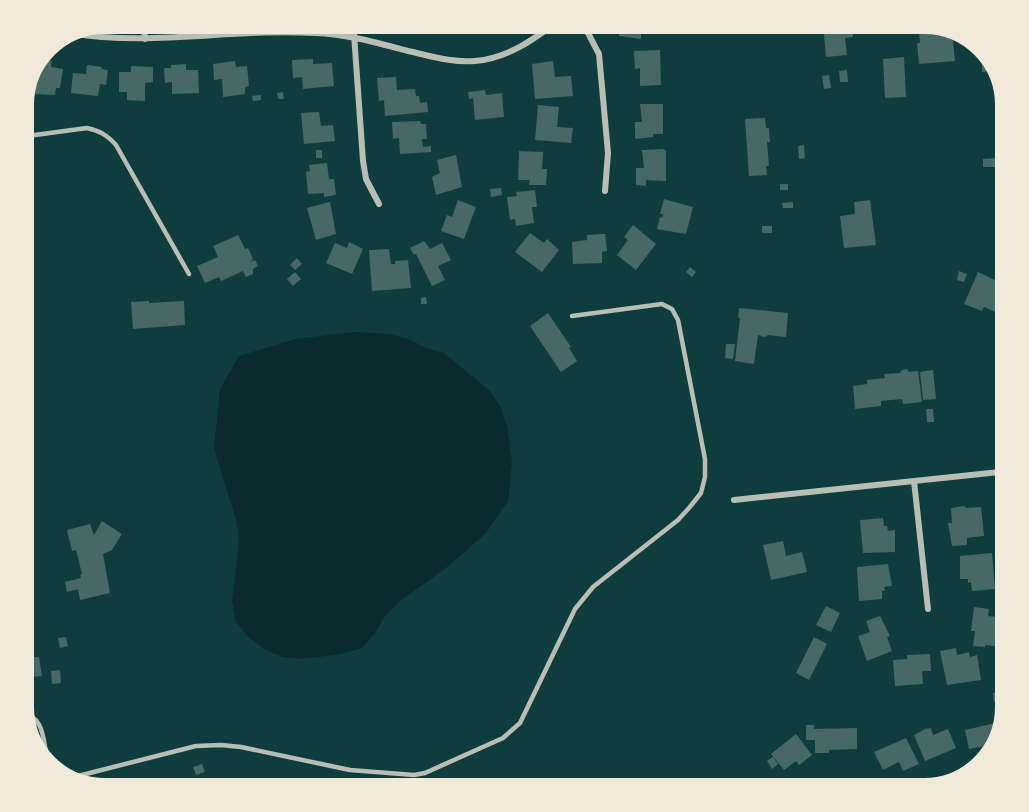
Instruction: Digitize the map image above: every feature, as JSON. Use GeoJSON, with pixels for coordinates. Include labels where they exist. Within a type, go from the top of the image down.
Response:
{"type":"FeatureCollection","features":[{"type":"Feature","properties":{"kind":"street"},"geometry":{"type":"LineString","coordinates":[[144,30],[145,39]]}},
{"type":"Feature","properties":{"kind":"street"},"geometry":{"type":"LineString","coordinates":[[179,30],[180,37]]}},
{"type":"Feature","properties":{"kind":"street"},"geometry":{"type":"LineString","coordinates":[[354,30],[363,161],[366,179],[380,204]]}},
{"type":"Feature","properties":{"kind":"street"},"geometry":{"type":"LineString","coordinates":[[79,35],[102,39],[145,39],[266,31],[317,33],[354,38],[445,60],[475,61],[507,55],[546,30]]}},
{"type":"Feature","properties":{"kind":"street"},"geometry":{"type":"LineString","coordinates":[[585,30],[599,54],[609,153],[605,190]]}},
{"type":"Feature","properties":{"kind":"street"},"geometry":{"type":"LineString","coordinates":[[734,500],[999,472]]}},
{"type":"Feature","properties":{"kind":"street"},"geometry":{"type":"LineString","coordinates":[[914,481],[928,609]]}},
{"type":"Feature","properties":{"kind":"lane"},"geometry":{"type":"LineString","coordinates":[[30,136],[87,128],[107,135],[116,145],[189,274]]}},
{"type":"Feature","properties":{"kind":"lane"},"geometry":{"type":"LineString","coordinates":[[77,776],[196,746],[221,745],[241,747],[350,770],[414,775],[425,773],[503,738],[514,729],[520,723],[575,609],[593,587],[678,520],[701,493],[705,477],[705,459],[678,320],[672,309],[662,304],[572,316]]}},
{"type":"Feature","properties":{"kind":"lane"},"geometry":{"type":"LineString","coordinates":[[31,716],[36,719],[41,727],[47,754]]}},
{"type":"Feature","properties":{"kind":"water"},"geometry":{"type":"Polygon","coordinates":[[[353,332],[390,334],[444,353],[489,390],[500,406],[507,425],[512,462],[508,501],[486,533],[447,567],[399,602],[385,616],[375,633],[362,648],[342,654],[302,659],[282,657],[264,649],[247,636],[235,620],[232,601],[239,543],[237,523],[214,449],[220,389],[239,356],[296,339],[353,332]]]}},
{"type":"Feature","properties":{"kind":"building"},"geometry":{"type":"Polygon","coordinates":[[[620,30],[649,30],[649,32],[641,32],[641,39],[619,36],[620,30]]]}},
{"type":"Feature","properties":{"kind":"building"},"geometry":{"type":"Polygon","coordinates":[[[823,30],[852,30],[853,37],[845,38],[847,55],[826,57],[823,30]]]}},
{"type":"Feature","properties":{"kind":"building"},"geometry":{"type":"Polygon","coordinates":[[[919,31],[938,31],[953,36],[955,61],[919,64],[917,43],[920,43],[919,31]]]}},
{"type":"Feature","properties":{"kind":"building"},"geometry":{"type":"Polygon","coordinates":[[[660,50],[661,85],[640,86],[640,68],[635,69],[634,51],[660,50]]]}},
{"type":"Feature","properties":{"kind":"building"},"geometry":{"type":"Polygon","coordinates":[[[904,57],[906,97],[885,98],[883,59],[904,57]]]}},
{"type":"Feature","properties":{"kind":"building"},"geometry":{"type":"Polygon","coordinates":[[[313,59],[313,64],[332,63],[334,86],[303,89],[302,77],[293,78],[292,60],[313,59]]]}},
{"type":"Feature","properties":{"kind":"building"},"geometry":{"type":"Polygon","coordinates":[[[45,60],[52,61],[51,67],[63,69],[60,88],[56,88],[55,95],[33,94],[38,72],[45,60]]]}},
{"type":"Feature","properties":{"kind":"building"},"geometry":{"type":"Polygon","coordinates":[[[982,60],[986,63],[991,71],[982,72],[982,60]]]}},
{"type":"Feature","properties":{"kind":"building"},"geometry":{"type":"Polygon","coordinates":[[[235,61],[236,67],[247,66],[249,86],[245,87],[245,94],[223,97],[222,79],[214,80],[213,64],[235,61]]]}},
{"type":"Feature","properties":{"kind":"building"},"geometry":{"type":"Polygon","coordinates":[[[553,61],[555,77],[571,76],[573,96],[535,99],[532,64],[553,61]]]}},
{"type":"Feature","properties":{"kind":"building"},"geometry":{"type":"Polygon","coordinates":[[[186,64],[186,70],[198,70],[199,93],[172,94],[172,82],[165,83],[164,68],[186,64]]]}},
{"type":"Feature","properties":{"kind":"building"},"geometry":{"type":"Polygon","coordinates":[[[87,65],[108,70],[106,85],[100,84],[98,96],[71,93],[73,73],[86,74],[87,65]]]}},
{"type":"Feature","properties":{"kind":"building"},"geometry":{"type":"Polygon","coordinates":[[[131,66],[153,67],[153,82],[145,83],[145,101],[127,100],[127,92],[119,92],[119,72],[131,72],[131,66]]]}},
{"type":"Feature","properties":{"kind":"building"},"geometry":{"type":"Polygon","coordinates":[[[847,70],[848,82],[840,82],[839,71],[847,70]]]}},
{"type":"Feature","properties":{"kind":"building"},"geometry":{"type":"Polygon","coordinates":[[[829,75],[831,88],[824,89],[822,76],[829,75]]]}},
{"type":"Feature","properties":{"kind":"building"},"geometry":{"type":"Polygon","coordinates":[[[396,77],[397,90],[415,89],[420,103],[427,102],[428,112],[385,116],[384,100],[379,101],[377,78],[396,77]]]}},
{"type":"Feature","properties":{"kind":"building"},"geometry":{"type":"Polygon","coordinates":[[[485,90],[486,95],[502,93],[504,117],[475,120],[473,98],[469,99],[468,92],[485,90]]]}},
{"type":"Feature","properties":{"kind":"building"},"geometry":{"type":"Polygon","coordinates":[[[283,92],[284,99],[278,99],[277,93],[283,92]]]}},
{"type":"Feature","properties":{"kind":"building"},"geometry":{"type":"Polygon","coordinates":[[[261,95],[261,100],[253,101],[252,96],[261,95]]]}},
{"type":"Feature","properties":{"kind":"building"},"geometry":{"type":"Polygon","coordinates":[[[640,104],[663,104],[663,134],[635,139],[635,122],[642,122],[640,104]]]}},
{"type":"Feature","properties":{"kind":"building"},"geometry":{"type":"Polygon","coordinates":[[[538,105],[559,107],[557,127],[573,128],[571,143],[535,140],[538,105]]]}},
{"type":"Feature","properties":{"kind":"building"},"geometry":{"type":"Polygon","coordinates":[[[319,112],[321,126],[333,125],[335,141],[304,144],[301,113],[319,112]]]}},
{"type":"Feature","properties":{"kind":"building"},"geometry":{"type":"Polygon","coordinates":[[[765,118],[766,128],[769,128],[770,142],[767,142],[769,166],[766,166],[767,175],[749,176],[745,119],[765,118]]]}},
{"type":"Feature","properties":{"kind":"building"},"geometry":{"type":"Polygon","coordinates":[[[420,121],[421,124],[426,124],[427,139],[422,139],[423,147],[431,146],[431,152],[400,154],[399,138],[393,139],[392,122],[420,121]]]}},
{"type":"Feature","properties":{"kind":"building"},"geometry":{"type":"Polygon","coordinates":[[[804,145],[805,158],[799,159],[798,146],[804,145]]]}},
{"type":"Feature","properties":{"kind":"building"},"geometry":{"type":"Polygon","coordinates":[[[664,149],[666,151],[666,181],[646,180],[646,186],[636,185],[636,168],[644,168],[642,150],[664,149]]]}},
{"type":"Feature","properties":{"kind":"building"},"geometry":{"type":"Polygon","coordinates":[[[316,150],[322,150],[322,158],[316,158],[316,150]]]}},
{"type":"Feature","properties":{"kind":"building"},"geometry":{"type":"Polygon","coordinates":[[[519,151],[543,152],[542,169],[547,169],[546,185],[529,185],[530,180],[518,180],[519,151]]]}},
{"type":"Feature","properties":{"kind":"building"},"geometry":{"type":"Polygon","coordinates":[[[456,155],[462,187],[436,195],[432,177],[440,173],[437,160],[456,155]]]}},
{"type":"Feature","properties":{"kind":"building"},"geometry":{"type":"Polygon","coordinates":[[[995,158],[995,167],[983,167],[983,159],[995,158]]]}},
{"type":"Feature","properties":{"kind":"building"},"geometry":{"type":"Polygon","coordinates":[[[327,163],[329,179],[334,179],[336,195],[324,197],[324,193],[308,194],[306,172],[310,171],[309,165],[327,163]]]}},
{"type":"Feature","properties":{"kind":"building"},"geometry":{"type":"Polygon","coordinates":[[[780,184],[788,184],[788,190],[780,190],[780,184]]]}},
{"type":"Feature","properties":{"kind":"building"},"geometry":{"type":"Polygon","coordinates":[[[501,188],[502,195],[491,197],[490,189],[501,188]]]}},
{"type":"Feature","properties":{"kind":"building"},"geometry":{"type":"Polygon","coordinates":[[[535,190],[537,207],[532,207],[534,223],[516,226],[515,219],[510,220],[507,197],[517,196],[516,192],[535,190]]]}},
{"type":"Feature","properties":{"kind":"building"},"geometry":{"type":"Polygon","coordinates":[[[664,199],[693,207],[686,234],[657,229],[663,214],[660,214],[664,199]]]}},
{"type":"Feature","properties":{"kind":"building"},"geometry":{"type":"Polygon","coordinates":[[[458,200],[476,207],[464,239],[441,231],[447,215],[452,217],[458,200]]]}},
{"type":"Feature","properties":{"kind":"building"},"geometry":{"type":"Polygon","coordinates":[[[870,200],[876,245],[844,248],[840,216],[855,214],[854,202],[870,200]]]}},
{"type":"Feature","properties":{"kind":"building"},"geometry":{"type":"Polygon","coordinates":[[[330,202],[336,234],[316,240],[307,208],[330,202]]]}},
{"type":"Feature","properties":{"kind":"building"},"geometry":{"type":"Polygon","coordinates":[[[793,202],[793,208],[783,208],[782,203],[793,202]]]}},
{"type":"Feature","properties":{"kind":"building"},"geometry":{"type":"Polygon","coordinates":[[[633,225],[656,244],[636,270],[617,255],[628,240],[624,237],[633,225]]]}},
{"type":"Feature","properties":{"kind":"building"},"geometry":{"type":"Polygon","coordinates":[[[762,226],[772,226],[772,233],[762,233],[762,226]]]}},
{"type":"Feature","properties":{"kind":"building"},"geometry":{"type":"Polygon","coordinates":[[[530,233],[544,243],[547,239],[559,250],[542,272],[515,252],[530,233]]]}},
{"type":"Feature","properties":{"kind":"building"},"geometry":{"type":"Polygon","coordinates":[[[605,234],[607,251],[602,252],[602,263],[573,264],[572,242],[587,240],[587,235],[605,234]]]}},
{"type":"Feature","properties":{"kind":"building"},"geometry":{"type":"Polygon","coordinates":[[[238,235],[253,259],[250,262],[255,260],[258,266],[253,269],[253,274],[246,277],[243,271],[221,281],[219,277],[205,283],[197,266],[218,257],[213,246],[238,235]]]}},
{"type":"Feature","properties":{"kind":"building"},"geometry":{"type":"Polygon","coordinates":[[[424,241],[430,249],[442,243],[451,260],[438,266],[445,280],[432,286],[416,254],[414,255],[410,248],[424,241]]]}},
{"type":"Feature","properties":{"kind":"building"},"geometry":{"type":"Polygon","coordinates":[[[349,242],[363,249],[352,274],[326,263],[335,243],[347,248],[349,242]]]}},
{"type":"Feature","properties":{"kind":"building"},"geometry":{"type":"Polygon","coordinates":[[[389,249],[391,264],[395,264],[395,261],[408,260],[411,288],[372,291],[369,250],[389,249]]]}},
{"type":"Feature","properties":{"kind":"building"},"geometry":{"type":"Polygon","coordinates":[[[297,258],[302,264],[295,270],[290,265],[297,258]]]}},
{"type":"Feature","properties":{"kind":"building"},"geometry":{"type":"Polygon","coordinates":[[[690,267],[696,272],[692,277],[686,272],[690,267]]]}},
{"type":"Feature","properties":{"kind":"building"},"geometry":{"type":"Polygon","coordinates":[[[959,271],[967,274],[964,282],[957,280],[959,271]]]}},
{"type":"Feature","properties":{"kind":"building"},"geometry":{"type":"Polygon","coordinates":[[[295,272],[301,279],[293,286],[287,279],[295,272]]]}},
{"type":"Feature","properties":{"kind":"building"},"geometry":{"type":"Polygon","coordinates":[[[978,272],[999,282],[999,314],[984,307],[982,311],[964,304],[978,272]]]}},
{"type":"Feature","properties":{"kind":"building"},"geometry":{"type":"Polygon","coordinates":[[[426,297],[427,304],[421,304],[421,298],[426,297]]]}},
{"type":"Feature","properties":{"kind":"building"},"geometry":{"type":"Polygon","coordinates":[[[149,301],[149,303],[184,301],[185,325],[133,329],[131,302],[149,301]]]}},
{"type":"Feature","properties":{"kind":"building"},"geometry":{"type":"Polygon","coordinates":[[[739,308],[788,313],[786,337],[758,335],[754,364],[735,361],[739,308]]]}},
{"type":"Feature","properties":{"kind":"building"},"geometry":{"type":"Polygon","coordinates":[[[548,313],[571,347],[569,348],[577,361],[561,372],[530,326],[548,313]]]}},
{"type":"Feature","properties":{"kind":"building"},"geometry":{"type":"Polygon","coordinates":[[[726,344],[735,344],[733,359],[725,358],[726,344]]]}},
{"type":"Feature","properties":{"kind":"building"},"geometry":{"type":"Polygon","coordinates":[[[907,369],[909,372],[918,371],[922,402],[903,404],[902,399],[881,401],[881,406],[855,409],[853,386],[867,384],[867,380],[885,378],[884,374],[900,373],[907,369]]]}},
{"type":"Feature","properties":{"kind":"building"},"geometry":{"type":"Polygon","coordinates":[[[933,370],[936,399],[923,400],[920,372],[933,370]]]}},
{"type":"Feature","properties":{"kind":"building"},"geometry":{"type":"Polygon","coordinates":[[[926,409],[933,409],[934,422],[927,422],[926,409]]]}},
{"type":"Feature","properties":{"kind":"building"},"geometry":{"type":"Polygon","coordinates":[[[965,506],[966,508],[981,507],[984,536],[967,538],[967,545],[952,546],[948,523],[952,523],[951,508],[965,506]]]}},
{"type":"Feature","properties":{"kind":"building"},"geometry":{"type":"Polygon","coordinates":[[[883,518],[884,526],[887,526],[888,531],[895,530],[895,552],[863,553],[860,520],[883,518]]]}},
{"type":"Feature","properties":{"kind":"building"},"geometry":{"type":"Polygon","coordinates":[[[102,521],[122,534],[112,550],[103,554],[110,593],[80,600],[78,589],[67,592],[65,582],[81,578],[82,574],[76,550],[72,551],[67,530],[90,524],[94,535],[102,521]]]}},
{"type":"Feature","properties":{"kind":"building"},"geometry":{"type":"Polygon","coordinates":[[[783,541],[786,556],[802,552],[807,572],[771,580],[763,545],[783,541]]]}},
{"type":"Feature","properties":{"kind":"building"},"geometry":{"type":"Polygon","coordinates":[[[992,553],[995,589],[972,591],[971,582],[968,583],[968,579],[960,579],[960,556],[992,553]]]}},
{"type":"Feature","properties":{"kind":"building"},"geometry":{"type":"Polygon","coordinates":[[[888,564],[892,586],[884,587],[882,599],[859,601],[857,567],[888,564]]]}},
{"type":"Feature","properties":{"kind":"building"},"geometry":{"type":"Polygon","coordinates":[[[826,606],[840,613],[831,632],[816,625],[826,606]]]}},
{"type":"Feature","properties":{"kind":"building"},"geometry":{"type":"Polygon","coordinates":[[[974,607],[989,609],[988,616],[999,617],[999,646],[973,646],[975,631],[971,631],[974,607]]]}},
{"type":"Feature","properties":{"kind":"building"},"geometry":{"type":"Polygon","coordinates":[[[880,616],[890,636],[887,637],[892,651],[867,661],[858,636],[870,632],[866,621],[880,616]]]}},
{"type":"Feature","properties":{"kind":"building"},"geometry":{"type":"Polygon","coordinates":[[[66,637],[68,646],[60,648],[58,638],[66,637]]]}},
{"type":"Feature","properties":{"kind":"building"},"geometry":{"type":"Polygon","coordinates":[[[814,637],[827,644],[809,680],[796,673],[814,637]]]}},
{"type":"Feature","properties":{"kind":"building"},"geometry":{"type":"Polygon","coordinates":[[[956,648],[957,655],[969,652],[970,657],[977,655],[981,680],[947,685],[940,651],[956,648]]]}},
{"type":"Feature","properties":{"kind":"building"},"geometry":{"type":"Polygon","coordinates":[[[930,654],[931,671],[922,671],[923,684],[895,686],[893,660],[907,659],[907,655],[930,654]]]}},
{"type":"Feature","properties":{"kind":"building"},"geometry":{"type":"Polygon","coordinates":[[[30,657],[39,657],[42,676],[30,677],[30,657]]]}},
{"type":"Feature","properties":{"kind":"building"},"geometry":{"type":"Polygon","coordinates":[[[60,670],[61,683],[52,684],[51,671],[60,670]]]}},
{"type":"Feature","properties":{"kind":"building"},"geometry":{"type":"Polygon","coordinates":[[[999,692],[999,701],[994,702],[993,693],[999,692]]]}},
{"type":"Feature","properties":{"kind":"building"},"geometry":{"type":"Polygon","coordinates":[[[997,723],[988,746],[969,749],[965,730],[997,723]]]}},
{"type":"Feature","properties":{"kind":"building"},"geometry":{"type":"Polygon","coordinates":[[[806,725],[814,725],[814,729],[857,728],[857,749],[815,753],[815,740],[806,740],[806,725]]]}},
{"type":"Feature","properties":{"kind":"building"},"geometry":{"type":"Polygon","coordinates":[[[931,728],[933,735],[948,729],[956,748],[925,761],[914,735],[931,728]]]}},
{"type":"Feature","properties":{"kind":"building"},"geometry":{"type":"Polygon","coordinates":[[[796,734],[812,755],[799,765],[796,761],[784,770],[771,754],[796,734]]]}},
{"type":"Feature","properties":{"kind":"building"},"geometry":{"type":"Polygon","coordinates":[[[906,738],[919,764],[903,771],[899,762],[883,770],[874,752],[906,738]]]}},
{"type":"Feature","properties":{"kind":"building"},"geometry":{"type":"Polygon","coordinates":[[[773,757],[778,764],[772,769],[767,761],[773,757]]]}},
{"type":"Feature","properties":{"kind":"building"},"geometry":{"type":"Polygon","coordinates":[[[202,764],[205,772],[196,775],[193,767],[202,764]]]}}]}
